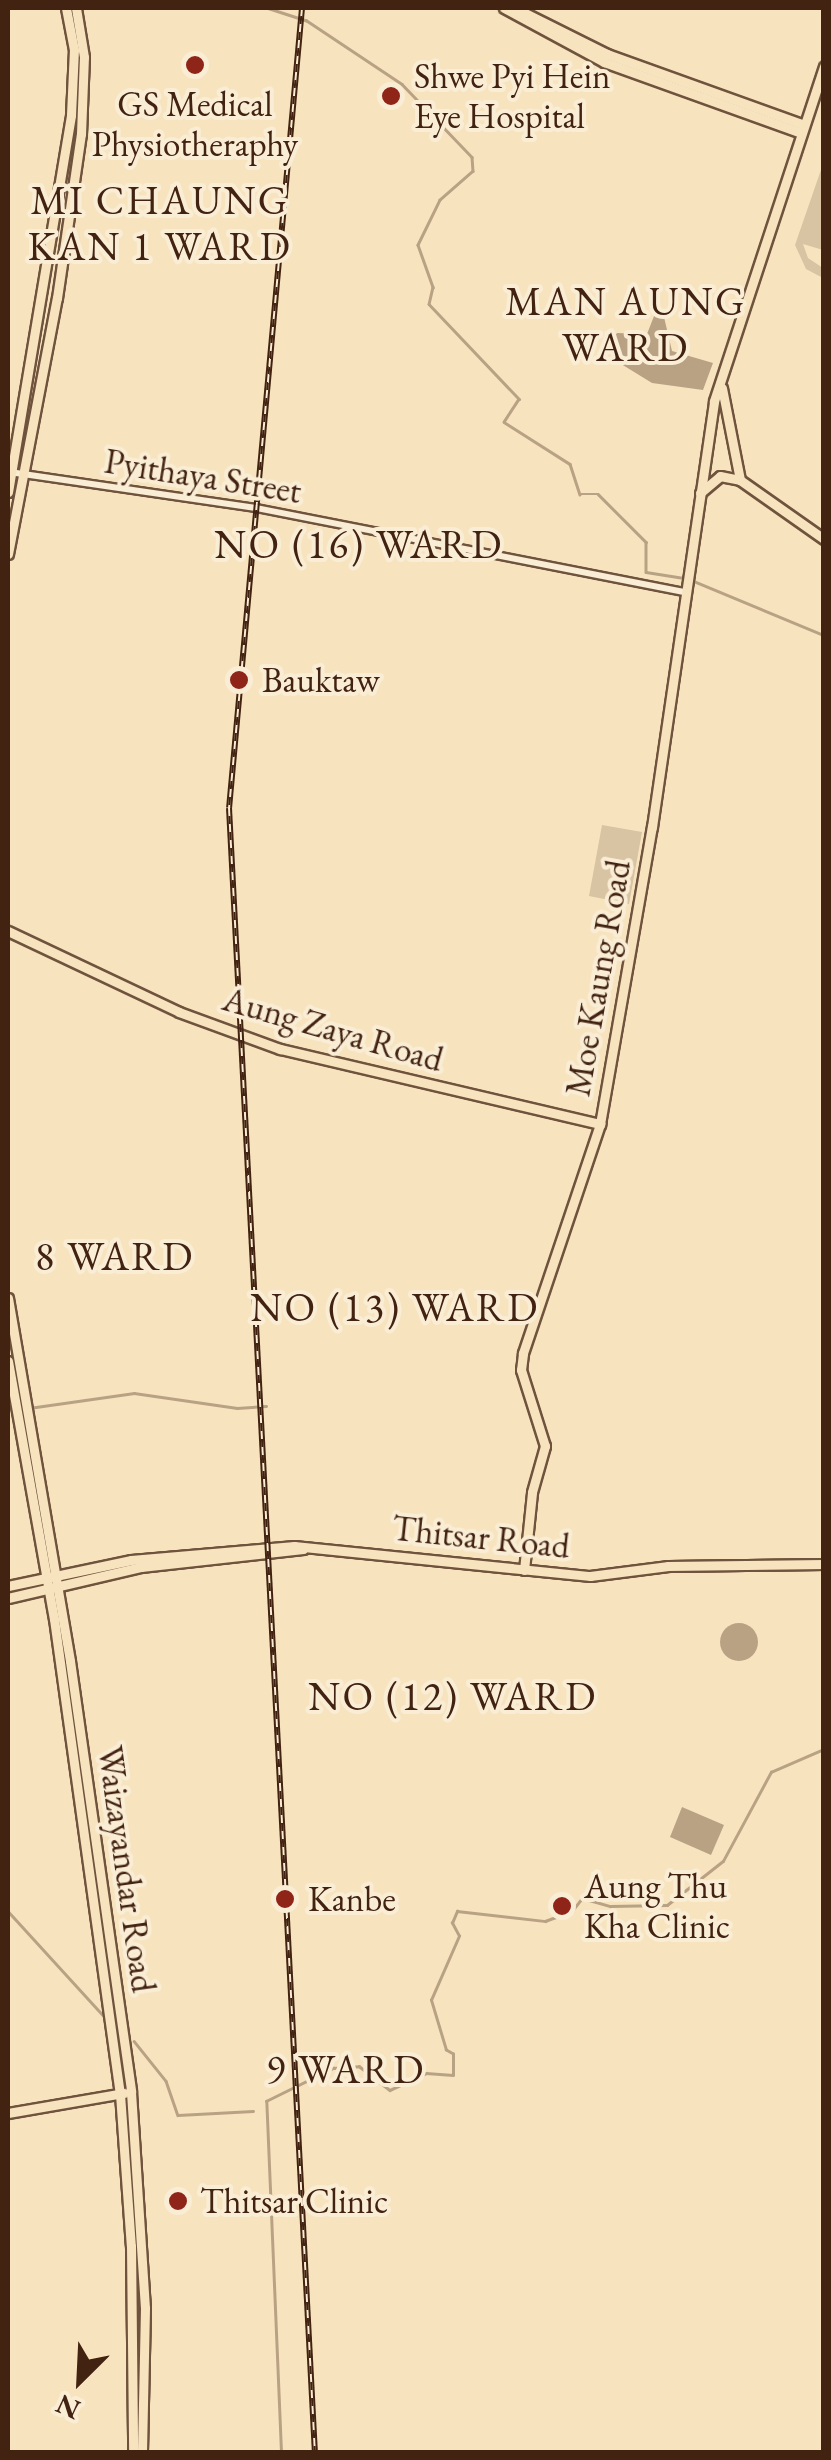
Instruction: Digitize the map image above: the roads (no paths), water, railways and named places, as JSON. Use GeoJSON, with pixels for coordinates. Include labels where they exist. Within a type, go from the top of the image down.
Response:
{"type":"FeatureCollection","features":[{"type":"Feature","properties":{"kind":"main road"},"geometry":{"type":"LineString","coordinates":[[8,492],[45,295],[80,72],[66,8]]}},
{"type":"Feature","properties":{"kind":"main road"},"geometry":{"type":"LineString","coordinates":[[8,554],[57,298],[80,72],[76,8]]}},
{"type":"Feature","properties":{"kind":"main road"},"geometry":{"type":"LineString","coordinates":[[504,8],[518,11],[606,58],[803,129]]}},
{"type":"Feature","properties":{"kind":"main road","name":"Moe Kaung Road"},"geometry":{"type":"LineString","coordinates":[[524,1570],[532,1492],[545,1446],[521,1370],[522,1353],[600,1124],[698,496],[722,383],[824,67]]}},
{"type":"Feature","properties":{"kind":"main road"},"geometry":{"type":"LineString","coordinates":[[762,115],[787,114],[812,103]]}},
{"type":"Feature","properties":{"kind":"main road"},"geometry":{"type":"LineString","coordinates":[[762,115],[784,131],[794,154]]}},
{"type":"Feature","properties":{"kind":"main road"},"geometry":{"type":"LineString","coordinates":[[45,295],[57,298]]}},
{"type":"Feature","properties":{"kind":"main road"},"geometry":{"type":"LineString","coordinates":[[722,383],[740,480]]}},
{"type":"Feature","properties":{"kind":"main road"},"geometry":{"type":"LineString","coordinates":[[698,496],[712,479],[740,480],[824,539]]}},
{"type":"Feature","properties":{"kind":"main road","name":"Aung Zaya Road"},"geometry":{"type":"LineString","coordinates":[[8,931],[180,1012],[280,1049],[600,1124]]}},
{"type":"Feature","properties":{"kind":"main road","name":"Waizayandar Road"},"geometry":{"type":"LineString","coordinates":[[8,1298],[28,1448],[86,1773],[132,2246],[133,2452]]}},
{"type":"Feature","properties":{"kind":"main road","name":"Waizayandar Road"},"geometry":{"type":"LineString","coordinates":[[8,1361],[28,1448]]}},
{"type":"Feature","properties":{"kind":"main road"},"geometry":{"type":"LineString","coordinates":[[28,1580],[39,1572],[46,1548],[73,1576],[58,1617]]}},
{"type":"Feature","properties":{"kind":"main road","name":"Thitsar Road"},"geometry":{"type":"LineString","coordinates":[[8,1586],[185,1553],[302,1549],[590,1576],[653,1569],[824,1564]]}},
{"type":"Feature","properties":{"kind":"main road","name":"Thitsar Road"},"geometry":{"type":"LineString","coordinates":[[8,1598],[52,1580]]}},
{"type":"Feature","properties":{"kind":"main road"},"geometry":{"type":"LineString","coordinates":[[29,1592],[42,1596],[58,1617]]}},
{"type":"Feature","properties":{"kind":"main road","name":"Waizayandar Road"},"geometry":{"type":"LineString","coordinates":[[58,1617],[74,1774],[132,2092],[145,2308],[142,2452]]}},
{"type":"Feature","properties":{"kind":"main road"},"geometry":{"type":"LineString","coordinates":[[74,1774],[86,1773]]}},
{"type":"Feature","properties":{"kind":"main road"},"geometry":{"type":"LineString","coordinates":[[8,2113],[132,2092]]}},
{"type":"Feature","properties":{"kind":"street","name":"Pyithaya Street"},"geometry":{"type":"LineString","coordinates":[[9,472],[256,508],[686,588]]}},
{"type":"Feature","properties":{"kind":"waterway"},"geometry":{"type":"LineString","coordinates":[[268,8],[306,20],[402,84],[472,157],[473,171],[440,200],[418,245],[433,287],[429,304],[519,399],[504,422],[570,464],[580,494],[598,494],[646,542],[646,572],[684,578]]}},
{"type":"Feature","properties":{"kind":"waterway"},"geometry":{"type":"LineString","coordinates":[[691,580],[824,635]]}},
{"type":"Feature","properties":{"kind":"waterway"},"geometry":{"type":"LineString","coordinates":[[29,1408],[134,1393],[237,1408],[266,1406]]}},
{"type":"Feature","properties":{"kind":"waterway"},"geometry":{"type":"LineString","coordinates":[[281,2452],[266,2101],[333,2068],[359,2066],[390,2090],[426,2073],[453,2075],[453,2054],[446,2050],[431,2000],[459,1936],[452,1923],[457,1911],[545,1921],[572,1911],[582,1898],[610,1906],[667,1905],[723,1861],[771,1772],[824,1749]]}},
{"type":"Feature","properties":{"kind":"waterway"},"geometry":{"type":"LineString","coordinates":[[8,1911],[104,2016]]}},
{"type":"Feature","properties":{"kind":"waterway"},"geometry":{"type":"LineString","coordinates":[[134,2041],[166,2081],[178,2115],[253,2111]]}},
{"type":"Feature","properties":{"kind":"railway"},"geometry":{"type":"LineString","coordinates":[[302,8],[229,808],[315,2452]]}},
{"type":"Feature","properties":{"kind":"place","name":"GS Medical Physiotheraphy"},"geometry":{"type":"Point","coordinates":[195,65]}},
{"type":"Feature","properties":{"kind":"place","name":"Shwe Pyi Hein Eye Hospital"},"geometry":{"type":"Point","coordinates":[391,96]}},
{"type":"Feature","properties":{"kind":"place","name":"Bauktaw"},"geometry":{"type":"Point","coordinates":[239,680]}},
{"type":"Feature","properties":{"kind":"place","name":"Kanbe"},"geometry":{"type":"Point","coordinates":[285,1899]}},
{"type":"Feature","properties":{"kind":"place","name":"Aung Thu Kha Clinic"},"geometry":{"type":"Point","coordinates":[562,1906]}},
{"type":"Feature","properties":{"kind":"place","name":"Thitsar Clinic"},"geometry":{"type":"Point","coordinates":[178,2201]}},
{"type":"Feature","properties":{"kind":"district","name":"MI CHAUNG KAN 1 WARD"},"geometry":{"type":"Point","coordinates":[160,223]}},
{"type":"Feature","properties":{"kind":"district","name":"MAN AUNG WARD"},"geometry":{"type":"Point","coordinates":[626,324]}},
{"type":"Feature","properties":{"kind":"district","name":"NO (16) WARD"},"geometry":{"type":"Point","coordinates":[359,544]}},
{"type":"Feature","properties":{"kind":"district","name":"8 WARD"},"geometry":{"type":"Point","coordinates":[115,1256]}},
{"type":"Feature","properties":{"kind":"district","name":"NO (13) WARD"},"geometry":{"type":"Point","coordinates":[395,1307]}},
{"type":"Feature","properties":{"kind":"district","name":"NO (12) WARD"},"geometry":{"type":"Point","coordinates":[453,1696]}},
{"type":"Feature","properties":{"kind":"district","name":"9 WARD"},"geometry":{"type":"Point","coordinates":[346,2069]}}]}
